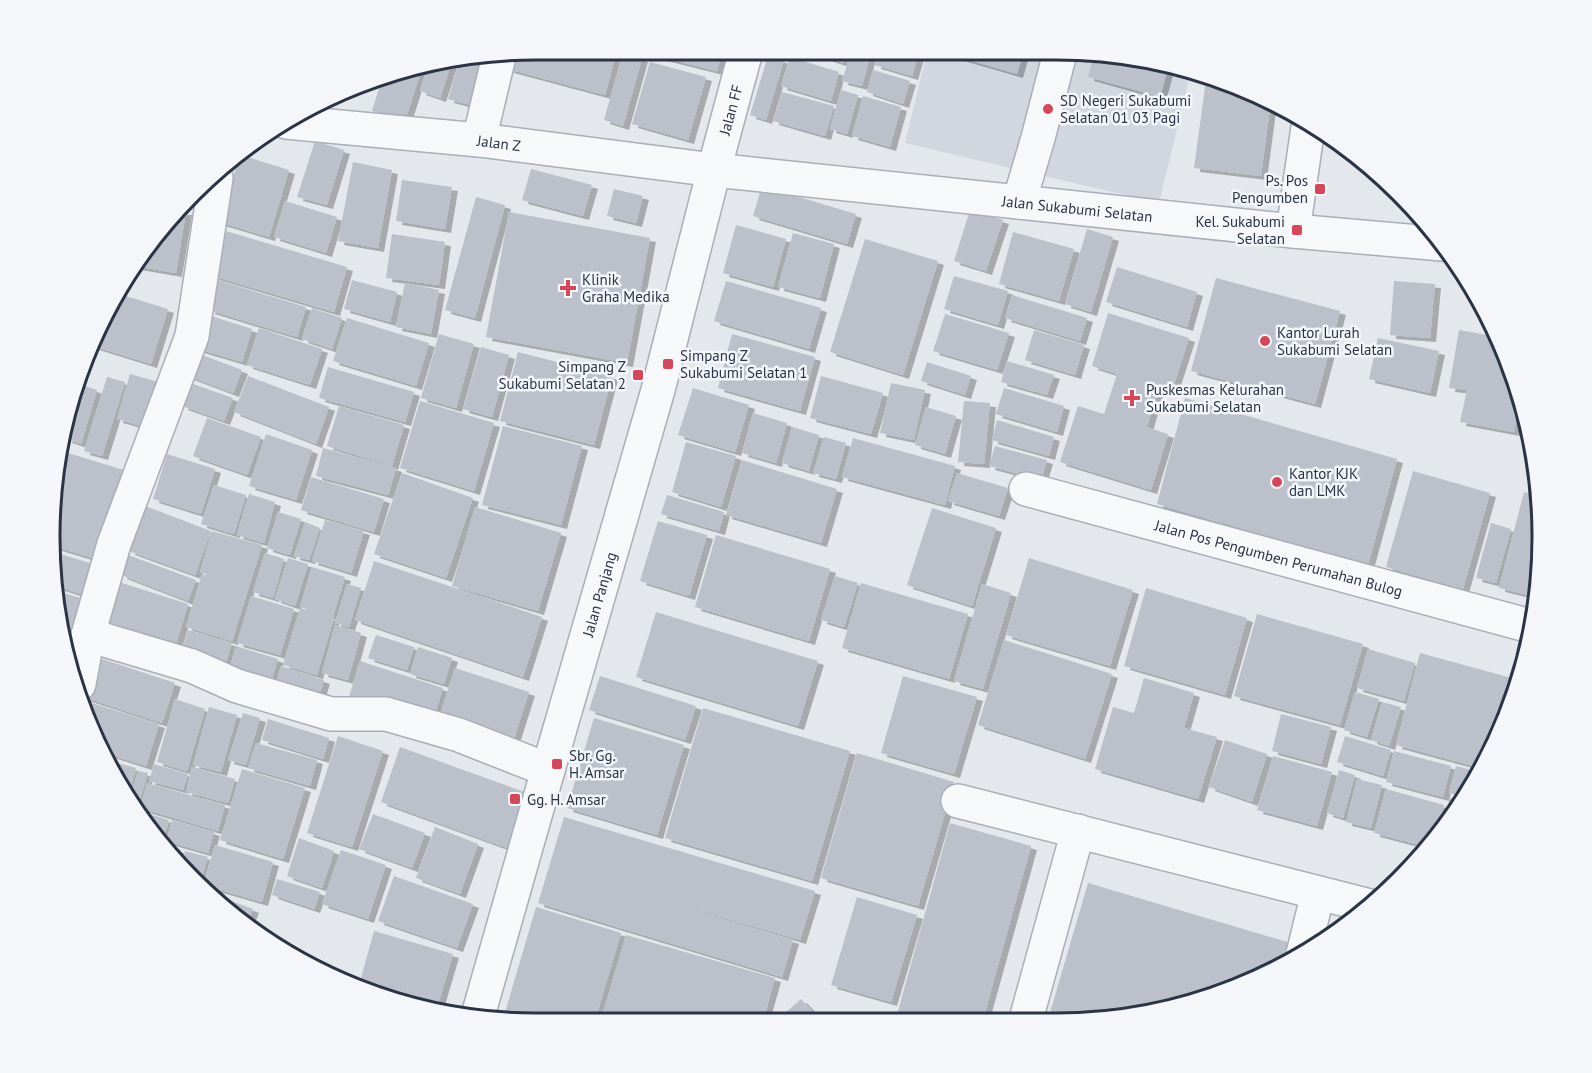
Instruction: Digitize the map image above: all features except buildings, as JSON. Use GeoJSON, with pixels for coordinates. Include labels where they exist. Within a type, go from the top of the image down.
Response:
{"type":"FeatureCollection","features":[{"type":"Feature","properties":{"kind":"street","name":"Jalan FF"},"geometry":{"type":"LineString","coordinates":[[714,170],[744,60]]}},
{"type":"Feature","properties":{"kind":"street"},"geometry":{"type":"LineString","coordinates":[[1019,202],[1058,60]]}},
{"type":"Feature","properties":{"kind":"street"},"geometry":{"type":"LineString","coordinates":[[479,140],[498,62]]}},
{"type":"Feature","properties":{"kind":"street","name":"Jalan Z"},"geometry":{"type":"LineString","coordinates":[[299,123],[479,140],[714,170]]}},
{"type":"Feature","properties":{"kind":"street"},"geometry":{"type":"LineString","coordinates":[[1293,231],[1307,132]]}},
{"type":"Feature","properties":{"kind":"street","name":"Jalan Sukabumi Selatan"},"geometry":{"type":"LineString","coordinates":[[714,170],[1293,231],[1431,242]]}},
{"type":"Feature","properties":{"kind":"street","name":"Jalan Panjang"},"geometry":{"type":"LineString","coordinates":[[485,1010],[548,770],[658,390],[714,170]]}},
{"type":"Feature","properties":{"kind":"street"},"geometry":{"type":"LineString","coordinates":[[81,675],[88,635],[114,544],[192,336],[215,185]]}},
{"type":"Feature","properties":{"kind":"street","name":"Jalan Pos Pengumben Perumahan Bulog"},"geometry":{"type":"LineString","coordinates":[[1026,489],[1524,624]]}},
{"type":"Feature","properties":{"kind":"street"},"geometry":{"type":"LineString","coordinates":[[88,635],[192,666],[237,686],[331,714],[386,714],[459,735],[548,770]]}},
{"type":"Feature","properties":{"kind":"street"},"geometry":{"type":"LineString","coordinates":[[957,801],[1360,903]]}},
{"type":"Feature","properties":{"kind":"street"},"geometry":{"type":"LineString","coordinates":[[1028,1013],[1078,831]]}},
{"type":"Feature","properties":{"kind":"street"},"geometry":{"type":"LineString","coordinates":[[1306,942],[1318,893]]}},
{"type":"Feature","properties":{"kind":"shaded area","name":"SD Negeri Sukabumi Selatan 01 03 Pagi"},"geometry":{"type":"Polygon","coordinates":[[[925,60],[1087,61],[1148,69],[1189,79],[1159,203],[905,143],[925,60]]]}},
{"type":"Feature","properties":{"kind":"place","name":"SD Negeri Sukabumi Selatan 01 03 Pagi"},"geometry":{"type":"Point","coordinates":[1048,109]}},
{"type":"Feature","properties":{"kind":"place","name":"Ps. Pos Pengumben"},"geometry":{"type":"Point","coordinates":[1320,189]}},
{"type":"Feature","properties":{"kind":"place","name":"Kel. Sukabumi Selatan"},"geometry":{"type":"Point","coordinates":[1297,230]}},
{"type":"Feature","properties":{"kind":"place","name":"Klinik Graha Medika"},"geometry":{"type":"Point","coordinates":[568,288]}},
{"type":"Feature","properties":{"kind":"place","name":"Kantor Lurah Sukabumi Selatan"},"geometry":{"type":"Point","coordinates":[1265,341]}},
{"type":"Feature","properties":{"kind":"place","name":"Simpang Z Sukabumi Selatan 1"},"geometry":{"type":"Point","coordinates":[668,364]}},
{"type":"Feature","properties":{"kind":"place","name":"Simpang Z Sukabumi Selatan 2"},"geometry":{"type":"Point","coordinates":[638,375]}},
{"type":"Feature","properties":{"kind":"place","name":"Puskesmas Kelurahan Sukabumi Selatan"},"geometry":{"type":"Point","coordinates":[1132,398]}},
{"type":"Feature","properties":{"kind":"place","name":"Kantor KJK dan LMK"},"geometry":{"type":"Point","coordinates":[1277,482]}},
{"type":"Feature","properties":{"kind":"place","name":"Sbr. Gg. H. Amsar"},"geometry":{"type":"Point","coordinates":[557,764]}},
{"type":"Feature","properties":{"kind":"place","name":"Gg. H. Amsar"},"geometry":{"type":"Point","coordinates":[515,799]}}]}
